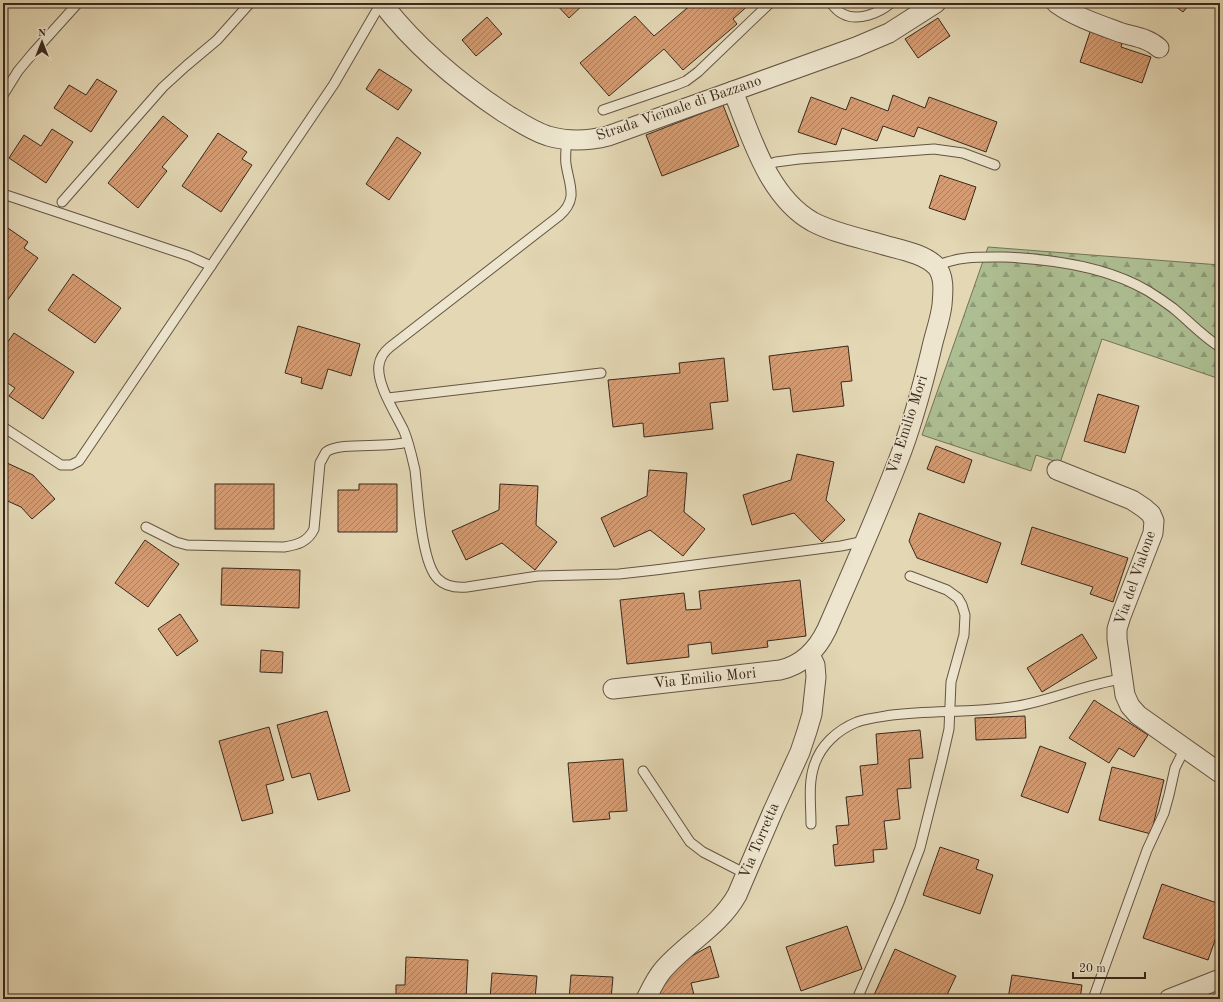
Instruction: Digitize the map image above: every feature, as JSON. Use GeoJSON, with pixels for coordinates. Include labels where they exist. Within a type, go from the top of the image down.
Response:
{"type":"FeatureCollection","features":[{"type":"Feature","properties":{"kind":"street","name":"Strada Vicinale di Bazzano"},"geometry":{"type":"LineString","coordinates":[[381,3],[401,27],[420,46],[492,104],[530,129],[567,140],[590,140],[608,136],[876,39],[895,30],[936,3]]}},
{"type":"Feature","properties":{"kind":"street"},"geometry":{"type":"LineString","coordinates":[[1056,3],[1108,28],[1144,39],[1159,48]]}},
{"type":"Feature","properties":{"kind":"street"},"geometry":{"type":"LineString","coordinates":[[734,91],[764,166],[778,189],[791,205],[808,219],[832,230],[918,255],[936,266]]}},
{"type":"Feature","properties":{"kind":"street","name":"Via Emilio Mori"},"geometry":{"type":"LineString","coordinates":[[613,689],[780,670],[792,667],[810,655],[818,646],[827,629],[902,453],[929,360],[941,311],[942,279],[940,271],[936,266]]}},
{"type":"Feature","properties":{"kind":"street","name":"Via del Vialone"},"geometry":{"type":"LineString","coordinates":[[1057,470],[1132,500],[1148,510],[1154,521],[1154,533],[1117,629],[1117,644],[1127,699],[1135,713],[1220,772]]}},
{"type":"Feature","properties":{"kind":"street","name":"Via Torretta"},"geometry":{"type":"LineString","coordinates":[[646,999],[663,970],[727,910],[737,895],[772,811],[800,752],[807,732],[812,714],[816,677],[816,665],[810,655]]}},
{"type":"Feature","properties":{"kind":"street"},"geometry":{"type":"LineString","coordinates":[[1170,999],[1220,979]]}},
{"type":"Feature","properties":{"kind":"lane"},"geometry":{"type":"LineString","coordinates":[[3,95],[18,71],[78,3]]}},
{"type":"Feature","properties":{"kind":"lane"},"geometry":{"type":"LineString","coordinates":[[62,202],[163,87],[217,40],[250,3]]}},
{"type":"Feature","properties":{"kind":"lane"},"geometry":{"type":"LineString","coordinates":[[3,427],[61,465],[69,466],[76,464],[81,459],[334,84],[381,3]]}},
{"type":"Feature","properties":{"kind":"lane"},"geometry":{"type":"LineString","coordinates":[[603,110],[686,81],[698,72],[770,3]]}},
{"type":"Feature","properties":{"kind":"lane"},"geometry":{"type":"LineString","coordinates":[[831,3],[843,15],[861,16],[878,12],[891,3]]}},
{"type":"Feature","properties":{"kind":"lane"},"geometry":{"type":"LineString","coordinates":[[567,140],[566,163],[572,195],[566,210],[386,350],[379,362],[381,379],[407,442],[415,470],[426,556],[436,576],[445,584],[452,587],[467,587],[538,576],[619,574],[655,570],[833,547],[865,541]]}},
{"type":"Feature","properties":{"kind":"lane"},"geometry":{"type":"LineString","coordinates":[[764,166],[776,162],[799,159],[934,149],[963,153],[995,165]]}},
{"type":"Feature","properties":{"kind":"lane"},"geometry":{"type":"LineString","coordinates":[[3,194],[189,256],[211,266]]}},
{"type":"Feature","properties":{"kind":"lane"},"geometry":{"type":"LineString","coordinates":[[936,266],[949,261],[969,257],[1040,259],[1070,263],[1109,275],[1146,290],[1172,308],[1201,334],[1220,347]]}},
{"type":"Feature","properties":{"kind":"lane"},"geometry":{"type":"LineString","coordinates":[[388,398],[601,373]]}},
{"type":"Feature","properties":{"kind":"lane"},"geometry":{"type":"LineString","coordinates":[[146,527],[176,542],[192,546],[284,547],[296,545],[306,540],[314,529],[320,464],[326,452],[336,447],[391,445],[407,442]]}},
{"type":"Feature","properties":{"kind":"lane"},"geometry":{"type":"LineString","coordinates":[[857,999],[899,903],[920,848],[944,754],[949,729],[951,682],[964,635],[964,609],[958,598],[951,592],[910,576]]}},
{"type":"Feature","properties":{"kind":"lane"},"geometry":{"type":"LineString","coordinates":[[811,824],[811,783],[813,769],[820,752],[835,735],[848,726],[868,719],[908,713],[995,709],[1029,704],[1099,683],[1123,679]]}},
{"type":"Feature","properties":{"kind":"lane"},"geometry":{"type":"LineString","coordinates":[[1093,999],[1147,850],[1164,813],[1175,768],[1185,748]]}},
{"type":"Feature","properties":{"kind":"lane"},"geometry":{"type":"LineString","coordinates":[[643,771],[690,842],[703,852],[746,874]]}},
{"type":"Feature","properties":{"kind":"green space"},"geometry":{"type":"Polygon","coordinates":[[[988,247],[1220,265],[1220,379],[1102,339],[1060,463],[1036,455],[1031,471],[922,435],[988,247]]]}},
{"type":"Feature","properties":{"kind":"building"},"geometry":{"type":"Polygon","coordinates":[[[555,3],[585,3],[569,18],[555,3]]]}},
{"type":"Feature","properties":{"kind":"building"},"geometry":{"type":"Polygon","coordinates":[[[693,3],[751,3],[733,19],[737,24],[683,70],[664,49],[609,96],[580,63],[635,16],[654,36],[693,3]]]}},
{"type":"Feature","properties":{"kind":"building"},"geometry":{"type":"Polygon","coordinates":[[[1171,3],[1191,3],[1183,12],[1171,3]]]}},
{"type":"Feature","properties":{"kind":"building"},"geometry":{"type":"Polygon","coordinates":[[[487,17],[502,34],[476,56],[462,40],[487,17]]]}},
{"type":"Feature","properties":{"kind":"building"},"geometry":{"type":"Polygon","coordinates":[[[938,18],[950,36],[918,58],[905,39],[938,18]]]}},
{"type":"Feature","properties":{"kind":"building"},"geometry":{"type":"Polygon","coordinates":[[[1091,29],[1123,40],[1121,47],[1151,57],[1142,83],[1080,62],[1091,29]]]}},
{"type":"Feature","properties":{"kind":"building"},"geometry":{"type":"Polygon","coordinates":[[[379,69],[412,90],[398,110],[366,89],[379,69]]]}},
{"type":"Feature","properties":{"kind":"building"},"geometry":{"type":"Polygon","coordinates":[[[97,79],[117,91],[91,132],[54,108],[69,85],[86,95],[97,79]]]}},
{"type":"Feature","properties":{"kind":"building"},"geometry":{"type":"Polygon","coordinates":[[[893,95],[925,108],[929,97],[997,122],[986,152],[918,127],[914,137],[883,126],[877,141],[842,128],[836,145],[798,132],[811,97],[846,110],[851,97],[888,111],[893,95]]]}},
{"type":"Feature","properties":{"kind":"building"},"geometry":{"type":"Polygon","coordinates":[[[723,105],[739,146],[662,176],[646,135],[723,105]]]}},
{"type":"Feature","properties":{"kind":"building"},"geometry":{"type":"Polygon","coordinates":[[[163,116],[188,136],[162,167],[167,171],[138,208],[108,183],[163,116]]]}},
{"type":"Feature","properties":{"kind":"building"},"geometry":{"type":"Polygon","coordinates":[[[52,129],[73,142],[46,183],[9,158],[24,135],[41,146],[52,129]]]}},
{"type":"Feature","properties":{"kind":"building"},"geometry":{"type":"Polygon","coordinates":[[[218,133],[247,152],[242,159],[252,165],[221,212],[182,186],[218,133]]]}},
{"type":"Feature","properties":{"kind":"building"},"geometry":{"type":"Polygon","coordinates":[[[397,137],[421,153],[389,200],[366,184],[397,137]]]}},
{"type":"Feature","properties":{"kind":"building"},"geometry":{"type":"Polygon","coordinates":[[[940,175],[976,187],[965,220],[929,208],[940,175]]]}},
{"type":"Feature","properties":{"kind":"building"},"geometry":{"type":"Polygon","coordinates":[[[5,226],[28,242],[24,248],[38,258],[7,301],[3,298],[3,229],[5,226]]]}},
{"type":"Feature","properties":{"kind":"building"},"geometry":{"type":"Polygon","coordinates":[[[73,274],[121,308],[95,343],[48,310],[73,274]]]}},
{"type":"Feature","properties":{"kind":"building"},"geometry":{"type":"Polygon","coordinates":[[[298,326],[360,344],[351,376],[328,369],[322,389],[301,383],[302,378],[285,373],[298,326]]]}},
{"type":"Feature","properties":{"kind":"building"},"geometry":{"type":"Polygon","coordinates":[[[14,333],[74,372],[43,419],[9,396],[15,388],[3,380],[3,364],[8,356],[3,352],[3,349],[14,333]]]}},
{"type":"Feature","properties":{"kind":"building"},"geometry":{"type":"Polygon","coordinates":[[[848,346],[852,381],[841,382],[844,406],[793,412],[790,388],[773,390],[769,356],[848,346]]]}},
{"type":"Feature","properties":{"kind":"building"},"geometry":{"type":"Polygon","coordinates":[[[724,358],[728,401],[710,403],[713,429],[644,437],[643,423],[613,427],[608,380],[680,373],[679,363],[724,358]]]}},
{"type":"Feature","properties":{"kind":"building"},"geometry":{"type":"Polygon","coordinates":[[[1098,394],[1139,406],[1125,453],[1084,441],[1098,394]]]}},
{"type":"Feature","properties":{"kind":"building"},"geometry":{"type":"Polygon","coordinates":[[[936,446],[972,460],[964,483],[927,469],[936,446]]]}},
{"type":"Feature","properties":{"kind":"building"},"geometry":{"type":"Polygon","coordinates":[[[3,454],[7,456],[5,462],[33,475],[55,499],[32,519],[21,507],[3,499],[3,454]]]}},
{"type":"Feature","properties":{"kind":"building"},"geometry":{"type":"Polygon","coordinates":[[[797,454],[834,462],[826,500],[845,520],[822,542],[794,513],[752,525],[743,495],[791,480],[797,454]]]}},
{"type":"Feature","properties":{"kind":"building"},"geometry":{"type":"Polygon","coordinates":[[[649,470],[687,473],[684,512],[705,529],[683,556],[650,530],[614,547],[601,518],[647,496],[649,470]]]}},
{"type":"Feature","properties":{"kind":"building"},"geometry":{"type":"Polygon","coordinates":[[[215,484],[274,484],[274,529],[215,529],[215,484]]]}},
{"type":"Feature","properties":{"kind":"building"},"geometry":{"type":"Polygon","coordinates":[[[359,484],[397,484],[397,532],[338,532],[338,490],[359,490],[359,484]]]}},
{"type":"Feature","properties":{"kind":"building"},"geometry":{"type":"Polygon","coordinates":[[[500,484],[538,486],[536,525],[557,542],[535,570],[502,543],[466,560],[452,531],[499,510],[500,484]]]}},
{"type":"Feature","properties":{"kind":"building"},"geometry":{"type":"Polygon","coordinates":[[[919,513],[1001,543],[987,583],[917,558],[909,541],[919,513]]]}},
{"type":"Feature","properties":{"kind":"building"},"geometry":{"type":"Polygon","coordinates":[[[1032,527],[1128,558],[1113,602],[1090,594],[1093,587],[1021,564],[1032,527]]]}},
{"type":"Feature","properties":{"kind":"building"},"geometry":{"type":"Polygon","coordinates":[[[145,540],[179,564],[148,607],[115,583],[145,540]]]}},
{"type":"Feature","properties":{"kind":"building"},"geometry":{"type":"Polygon","coordinates":[[[222,568],[300,570],[299,608],[221,605],[222,568]]]}},
{"type":"Feature","properties":{"kind":"building"},"geometry":{"type":"Polygon","coordinates":[[[800,580],[806,636],[767,641],[768,647],[712,654],[711,642],[688,645],[689,657],[627,664],[620,600],[684,593],[686,610],[701,609],[699,591],[800,580]]]}},
{"type":"Feature","properties":{"kind":"building"},"geometry":{"type":"Polygon","coordinates":[[[180,614],[198,641],[177,656],[158,629],[180,614]]]}},
{"type":"Feature","properties":{"kind":"building"},"geometry":{"type":"Polygon","coordinates":[[[1082,634],[1097,658],[1042,692],[1027,668],[1082,634]]]}},
{"type":"Feature","properties":{"kind":"building"},"geometry":{"type":"Polygon","coordinates":[[[261,650],[283,652],[282,673],[260,672],[261,650]]]}},
{"type":"Feature","properties":{"kind":"building"},"geometry":{"type":"Polygon","coordinates":[[[1094,700],[1148,735],[1134,757],[1119,748],[1109,763],[1069,738],[1094,700]]]}},
{"type":"Feature","properties":{"kind":"building"},"geometry":{"type":"Polygon","coordinates":[[[327,711],[350,791],[318,800],[310,773],[292,778],[277,725],[327,711]]]}},
{"type":"Feature","properties":{"kind":"building"},"geometry":{"type":"Polygon","coordinates":[[[1025,716],[1026,738],[976,740],[975,718],[1025,716]]]}},
{"type":"Feature","properties":{"kind":"building"},"geometry":{"type":"Polygon","coordinates":[[[269,727],[284,780],[266,785],[273,813],[242,821],[219,741],[269,727]]]}},
{"type":"Feature","properties":{"kind":"building"},"geometry":{"type":"Polygon","coordinates":[[[920,730],[923,758],[909,759],[911,788],[897,789],[900,819],[884,821],[887,849],[873,850],[874,862],[835,866],[833,845],[838,844],[836,826],[849,825],[846,797],[863,795],[860,766],[878,764],[876,734],[920,730]]]}},
{"type":"Feature","properties":{"kind":"building"},"geometry":{"type":"Polygon","coordinates":[[[1040,746],[1086,763],[1068,813],[1021,796],[1040,746]]]}},
{"type":"Feature","properties":{"kind":"building"},"geometry":{"type":"Polygon","coordinates":[[[623,759],[627,811],[609,812],[610,819],[573,822],[568,763],[623,759]]]}},
{"type":"Feature","properties":{"kind":"building"},"geometry":{"type":"Polygon","coordinates":[[[1112,767],[1164,780],[1151,834],[1099,820],[1112,767]]]}},
{"type":"Feature","properties":{"kind":"building"},"geometry":{"type":"Polygon","coordinates":[[[940,847],[979,860],[976,869],[993,875],[980,914],[923,895],[940,847]]]}},
{"type":"Feature","properties":{"kind":"building"},"geometry":{"type":"Polygon","coordinates":[[[1162,884],[1220,904],[1220,926],[1208,960],[1143,938],[1162,884]]]}},
{"type":"Feature","properties":{"kind":"building"},"geometry":{"type":"Polygon","coordinates":[[[847,926],[862,969],[801,991],[786,947],[847,926]]]}},
{"type":"Feature","properties":{"kind":"building"},"geometry":{"type":"Polygon","coordinates":[[[710,946],[719,977],[691,983],[695,999],[655,999],[664,979],[686,959],[710,946]]]}},
{"type":"Feature","properties":{"kind":"building"},"geometry":{"type":"Polygon","coordinates":[[[895,949],[956,976],[945,999],[882,999],[874,995],[895,949]]]}},
{"type":"Feature","properties":{"kind":"building"},"geometry":{"type":"Polygon","coordinates":[[[406,957],[468,960],[466,999],[396,999],[396,985],[405,985],[406,957]]]}},
{"type":"Feature","properties":{"kind":"building"},"geometry":{"type":"Polygon","coordinates":[[[492,973],[537,976],[535,999],[490,999],[492,973]]]}},
{"type":"Feature","properties":{"kind":"building"},"geometry":{"type":"Polygon","coordinates":[[[571,975],[613,977],[611,999],[569,999],[571,975]]]}},
{"type":"Feature","properties":{"kind":"building"},"geometry":{"type":"Polygon","coordinates":[[[1012,975],[1082,985],[1080,999],[1008,999],[1012,975]]]}},
{"type":"Feature","properties":{"kind":"building"},"geometry":{"type":"Polygon","coordinates":[[[962,995],[990,999],[961,999],[962,995]]]}}]}
